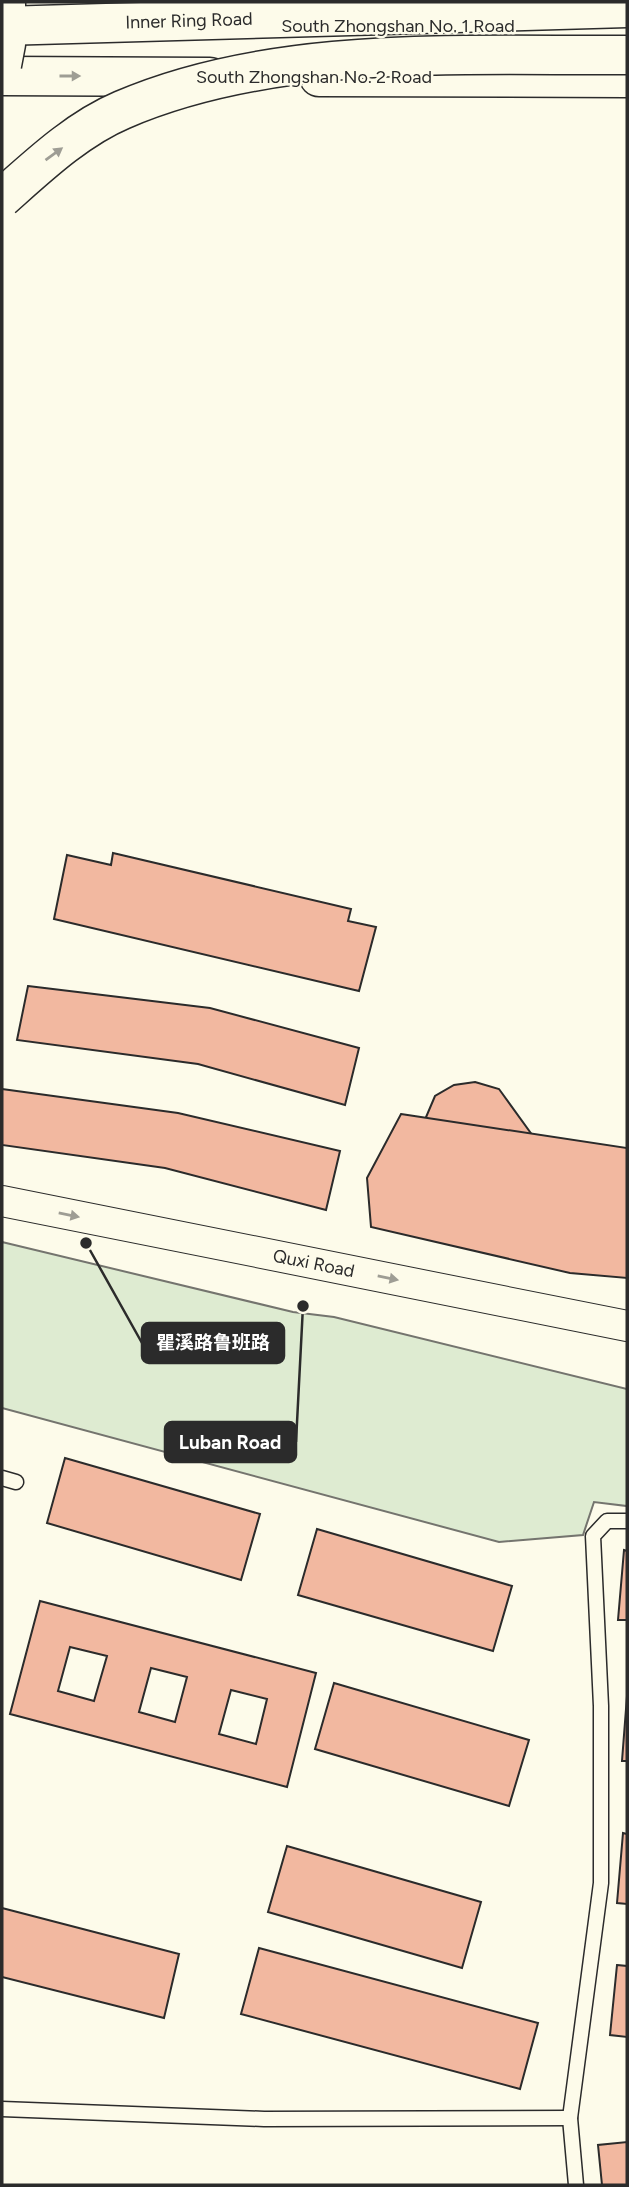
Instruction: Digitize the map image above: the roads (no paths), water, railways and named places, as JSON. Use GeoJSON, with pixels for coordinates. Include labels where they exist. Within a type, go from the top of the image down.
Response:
{"type":"FeatureCollection","features":[{"type":"Feature","properties":{"kind":"main road"},"geometry":{"type":"LineString","coordinates":[[2,65],[6,44],[6,2]]}},
{"type":"Feature","properties":{"kind":"main road","name":"Inner Ring Road"},"geometry":{"type":"LineString","coordinates":[[2,26],[627,8]]}},
{"type":"Feature","properties":{"kind":"main road"},"geometry":{"type":"LineString","coordinates":[[2,45],[83,25]]}},
{"type":"Feature","properties":{"kind":"main road","name":"South Zhongshan No. 1 Road"},"geometry":{"type":"LineString","coordinates":[[2,26],[627,26]]}},
{"type":"Feature","properties":{"kind":"main road"},"geometry":{"type":"LineString","coordinates":[[2,198],[38,165],[119,111],[176,90],[239,73],[358,61],[627,55]]}},
{"type":"Feature","properties":{"kind":"main road","name":"South Zhongshan No. 2 Road"},"geometry":{"type":"LineString","coordinates":[[2,76],[627,78]]}},
{"type":"Feature","properties":{"kind":"street","name":"Quxi Road"},"geometry":{"type":"LineString","coordinates":[[2,1201],[627,1326]]}},
{"type":"Feature","properties":{"kind":"lane"},"geometry":{"type":"LineString","coordinates":[[576,2185],[570,2118],[601,1883],[601,1706],[593,1536],[607,1521],[627,1521]]}},
{"type":"Feature","properties":{"kind":"lane"},"geometry":{"type":"LineString","coordinates":[[2,2109],[264,2119],[570,2118]]}},
{"type":"Feature","properties":{"kind":"place","name":"瞿溪路鲁班路"},"geometry":{"type":"Point","coordinates":[86,1243]}},
{"type":"Feature","properties":{"kind":"place","name":"Luban Road"},"geometry":{"type":"Point","coordinates":[303,1306]}}]}
